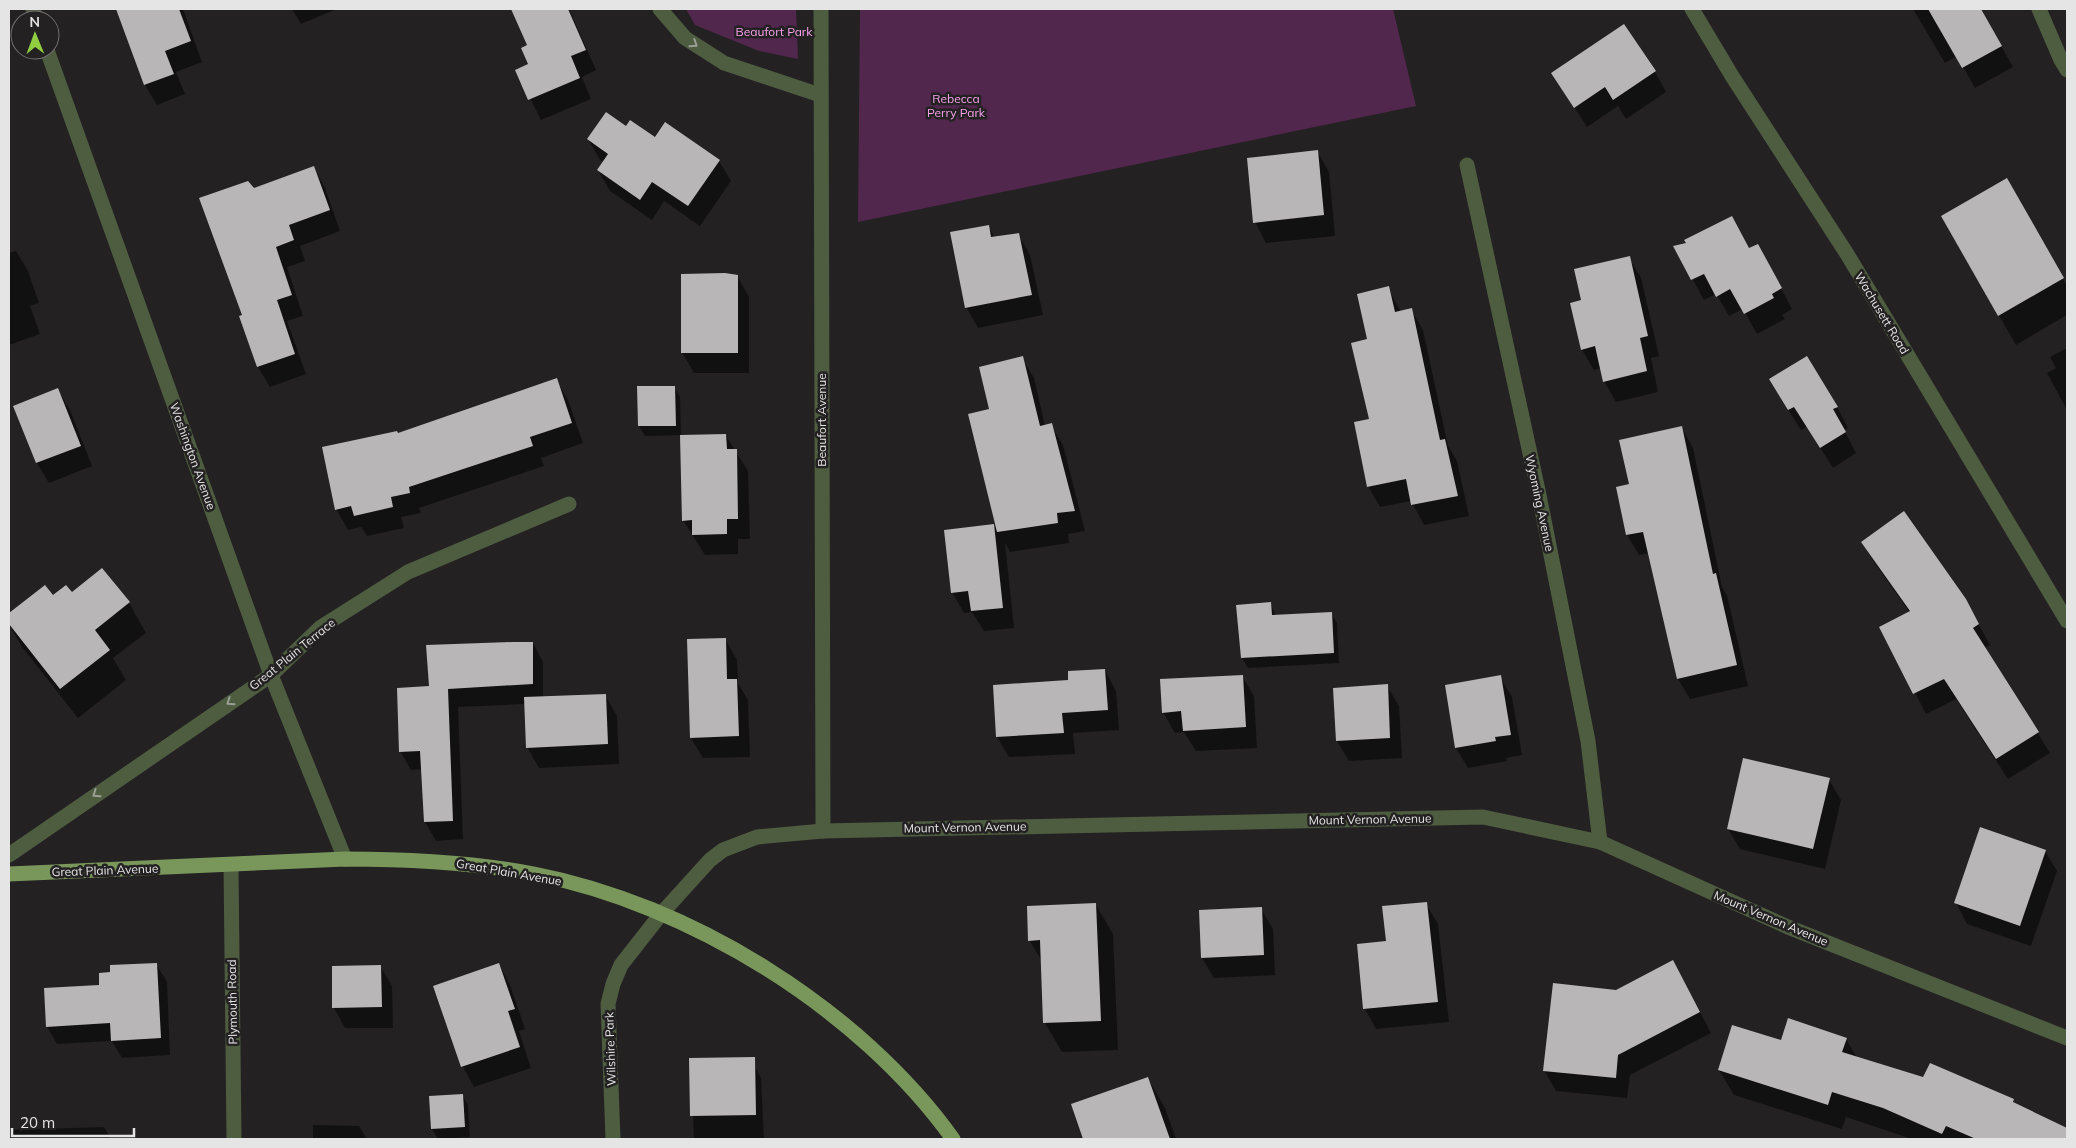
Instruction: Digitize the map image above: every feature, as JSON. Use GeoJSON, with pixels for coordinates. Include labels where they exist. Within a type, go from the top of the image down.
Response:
{"type":"FeatureCollection","features":[{"type":"Feature","properties":{"kind":"main road","name":"Great Plain Avenue"},"geometry":{"type":"LineString","coordinates":[[9,874],[346,859],[449,862],[518,871],[584,886],[661,914],[718,941],[756,962],[823,1008],[884,1059],[928,1107],[952,1139]]}},
{"type":"Feature","properties":{"kind":"street"},"geometry":{"type":"LineString","coordinates":[[660,9],[685,38],[724,64],[820,95]]}},
{"type":"Feature","properties":{"kind":"street","name":"Beaufort Avenue"},"geometry":{"type":"LineString","coordinates":[[821,9],[823,831]]}},
{"type":"Feature","properties":{"kind":"street","name":"Wachusett Road"},"geometry":{"type":"LineString","coordinates":[[1692,9],[1732,76],[1847,254],[2067,621]]}},
{"type":"Feature","properties":{"kind":"street"},"geometry":{"type":"LineString","coordinates":[[2039,9],[2067,70]]}},
{"type":"Feature","properties":{"kind":"street","name":"Washington Avenue"},"geometry":{"type":"LineString","coordinates":[[51,60],[271,674],[346,859]]}},
{"type":"Feature","properties":{"kind":"street","name":"Wyoming Avenue"},"geometry":{"type":"LineString","coordinates":[[1467,165],[1538,490],[1584,721],[1600,842]]}},
{"type":"Feature","properties":{"kind":"street","name":"Great Plain Terrace"},"geometry":{"type":"LineString","coordinates":[[9,854],[271,674],[321,627],[408,572],[569,504]]}},
{"type":"Feature","properties":{"kind":"street","name":"Mount Vernon Avenue"},"geometry":{"type":"LineString","coordinates":[[661,914],[710,860],[723,850],[757,836],[823,831],[1483,817],[1600,842],[1788,927],[2067,1038]]}},
{"type":"Feature","properties":{"kind":"street","name":"Plymouth Road"},"geometry":{"type":"LineString","coordinates":[[230,865],[234,1139]]}},
{"type":"Feature","properties":{"kind":"street","name":"Wilshire Park"},"geometry":{"type":"LineString","coordinates":[[613,1139],[608,1004],[613,984],[621,965],[661,914]]}},
{"type":"Feature","properties":{"kind":"green space","name":"Beaufort Park"},"geometry":{"type":"Polygon","coordinates":[[[686,9],[796,9],[798,59],[759,51],[695,25],[686,9]]]}},
{"type":"Feature","properties":{"kind":"green space","name":"Rebecca Perry Park"},"geometry":{"type":"Polygon","coordinates":[[[860,9],[1393,9],[1416,106],[858,222],[860,9]]]}},
{"type":"Feature","properties":{"kind":"building"},"geometry":{"type":"Polygon","coordinates":[[[116,9],[179,9],[191,41],[165,51],[174,74],[144,85],[116,9]]]}},
{"type":"Feature","properties":{"kind":"building"},"geometry":{"type":"Polygon","coordinates":[[[511,9],[568,9],[586,50],[571,56],[580,78],[528,100],[515,70],[528,64],[521,48],[527,45],[511,9]]]}},
{"type":"Feature","properties":{"kind":"building"},"geometry":{"type":"Polygon","coordinates":[[[1928,9],[1981,9],[2002,46],[1962,68],[1928,9]]]}},
{"type":"Feature","properties":{"kind":"building"},"geometry":{"type":"Polygon","coordinates":[[[1624,24],[1656,71],[1613,100],[1605,87],[1574,108],[1551,73],[1624,24]]]}},
{"type":"Feature","properties":{"kind":"building"},"geometry":{"type":"Polygon","coordinates":[[[606,112],[626,126],[630,120],[655,137],[665,122],[720,160],[688,206],[652,182],[640,200],[597,170],[608,154],[587,139],[606,112]]]}},
{"type":"Feature","properties":{"kind":"building"},"geometry":{"type":"Polygon","coordinates":[[[1318,150],[1324,215],[1253,223],[1247,158],[1318,150]]]}},
{"type":"Feature","properties":{"kind":"building"},"geometry":{"type":"Polygon","coordinates":[[[314,166],[330,210],[289,225],[294,240],[276,247],[292,295],[277,300],[295,354],[257,367],[239,316],[242,315],[199,198],[248,181],[254,188],[314,166]]]}},
{"type":"Feature","properties":{"kind":"building"},"geometry":{"type":"Polygon","coordinates":[[[2007,178],[2064,278],[1998,316],[1941,216],[2007,178]]]}},
{"type":"Feature","properties":{"kind":"building"},"geometry":{"type":"Polygon","coordinates":[[[1732,216],[1749,248],[1758,244],[1782,288],[1772,294],[1774,298],[1744,314],[1730,289],[1716,297],[1704,274],[1691,280],[1673,246],[1686,243],[1684,240],[1732,216]]]}},
{"type":"Feature","properties":{"kind":"building"},"geometry":{"type":"Polygon","coordinates":[[[989,225],[991,237],[1019,233],[1032,295],[965,308],[950,232],[989,225]]]}},
{"type":"Feature","properties":{"kind":"building"},"geometry":{"type":"Polygon","coordinates":[[[1630,256],[1648,336],[1640,338],[1647,371],[1603,382],[1595,346],[1581,350],[1570,303],[1581,300],[1574,269],[1630,256]]]}},
{"type":"Feature","properties":{"kind":"building"},"geometry":{"type":"Polygon","coordinates":[[[725,273],[738,275],[738,353],[681,353],[681,274],[725,273]]]}},
{"type":"Feature","properties":{"kind":"building"},"geometry":{"type":"Polygon","coordinates":[[[1389,286],[1395,312],[1412,308],[1440,440],[1445,439],[1458,496],[1411,505],[1406,479],[1367,487],[1354,422],[1369,419],[1351,343],[1367,339],[1357,294],[1389,286]]]}},
{"type":"Feature","properties":{"kind":"building"},"geometry":{"type":"Polygon","coordinates":[[[1023,356],[1040,426],[1052,423],[1075,511],[1057,513],[1058,523],[997,532],[968,414],[989,409],[979,367],[1023,356]]]}},
{"type":"Feature","properties":{"kind":"building"},"geometry":{"type":"Polygon","coordinates":[[[1807,356],[1838,407],[1833,409],[1846,432],[1820,448],[1794,407],[1788,410],[1769,379],[1807,356]]]}},
{"type":"Feature","properties":{"kind":"building"},"geometry":{"type":"Polygon","coordinates":[[[557,378],[572,423],[530,437],[533,446],[409,487],[410,493],[391,497],[393,507],[354,516],[351,506],[335,510],[322,447],[397,431],[398,433],[557,378]]]}},
{"type":"Feature","properties":{"kind":"building"},"geometry":{"type":"Polygon","coordinates":[[[637,386],[675,386],[676,426],[638,426],[637,386]]]}},
{"type":"Feature","properties":{"kind":"building"},"geometry":{"type":"Polygon","coordinates":[[[58,388],[81,446],[36,463],[13,406],[58,388]]]}},
{"type":"Feature","properties":{"kind":"building"},"geometry":{"type":"Polygon","coordinates":[[[1682,426],[1713,574],[1716,573],[1737,665],[1677,679],[1643,532],[1626,535],[1616,487],[1629,484],[1619,440],[1682,426]]]}},
{"type":"Feature","properties":{"kind":"building"},"geometry":{"type":"Polygon","coordinates":[[[726,434],[727,449],[737,449],[738,519],[727,519],[727,534],[692,535],[692,520],[682,521],[680,435],[726,434]]]}},
{"type":"Feature","properties":{"kind":"building"},"geometry":{"type":"Polygon","coordinates":[[[1904,511],[1966,599],[1979,624],[1973,628],[2039,732],[1996,759],[1944,679],[1913,694],[1879,627],[1910,611],[1861,542],[1904,511]]]}},
{"type":"Feature","properties":{"kind":"building"},"geometry":{"type":"Polygon","coordinates":[[[994,524],[1003,608],[971,611],[968,591],[951,593],[944,530],[994,524]]]}},
{"type":"Feature","properties":{"kind":"building"},"geometry":{"type":"Polygon","coordinates":[[[102,568],[130,602],[95,630],[110,650],[60,689],[9,624],[9,613],[45,585],[53,595],[66,585],[72,592],[102,568]]]}},
{"type":"Feature","properties":{"kind":"building"},"geometry":{"type":"Polygon","coordinates":[[[1271,602],[1272,615],[1332,612],[1334,653],[1241,658],[1236,605],[1271,602]]]}},
{"type":"Feature","properties":{"kind":"building"},"geometry":{"type":"Polygon","coordinates":[[[726,638],[727,679],[737,679],[739,736],[690,738],[687,639],[726,638]]]}},
{"type":"Feature","properties":{"kind":"building"},"geometry":{"type":"Polygon","coordinates":[[[533,642],[533,684],[448,689],[453,821],[424,822],[420,751],[399,752],[397,688],[429,686],[426,645],[533,642]]]}},
{"type":"Feature","properties":{"kind":"building"},"geometry":{"type":"Polygon","coordinates":[[[1105,669],[1108,710],[1062,713],[1064,733],[996,737],[993,685],[1068,680],[1068,671],[1105,669]]]}},
{"type":"Feature","properties":{"kind":"building"},"geometry":{"type":"Polygon","coordinates":[[[1243,675],[1246,727],[1183,731],[1181,711],[1162,713],[1160,679],[1243,675]]]}},
{"type":"Feature","properties":{"kind":"building"},"geometry":{"type":"Polygon","coordinates":[[[1501,675],[1511,735],[1495,737],[1496,741],[1455,748],[1445,685],[1501,675]]]}},
{"type":"Feature","properties":{"kind":"building"},"geometry":{"type":"Polygon","coordinates":[[[1388,684],[1390,738],[1336,741],[1333,688],[1388,684]]]}},
{"type":"Feature","properties":{"kind":"building"},"geometry":{"type":"Polygon","coordinates":[[[606,694],[608,744],[526,748],[524,697],[606,694]]]}},
{"type":"Feature","properties":{"kind":"building"},"geometry":{"type":"Polygon","coordinates":[[[1743,758],[1830,778],[1813,849],[1727,829],[1743,758]]]}},
{"type":"Feature","properties":{"kind":"building"},"geometry":{"type":"Polygon","coordinates":[[[1980,827],[2046,850],[2020,926],[1954,903],[1980,827]]]}},
{"type":"Feature","properties":{"kind":"building"},"geometry":{"type":"Polygon","coordinates":[[[1427,902],[1438,1002],[1363,1009],[1357,944],[1386,941],[1382,906],[1427,902]]]}},
{"type":"Feature","properties":{"kind":"building"},"geometry":{"type":"Polygon","coordinates":[[[1096,903],[1101,1021],[1043,1023],[1040,940],[1028,941],[1027,906],[1096,903]]]}},
{"type":"Feature","properties":{"kind":"building"},"geometry":{"type":"Polygon","coordinates":[[[1262,907],[1264,955],[1201,958],[1199,910],[1262,907]]]}},
{"type":"Feature","properties":{"kind":"building"},"geometry":{"type":"Polygon","coordinates":[[[1673,960],[1700,1012],[1618,1055],[1616,1078],[1543,1071],[1553,983],[1616,990],[1673,960]]]}},
{"type":"Feature","properties":{"kind":"building"},"geometry":{"type":"Polygon","coordinates":[[[157,963],[161,1038],[111,1041],[110,1023],[46,1027],[44,988],[99,985],[99,973],[110,972],[110,965],[157,963]]]}},
{"type":"Feature","properties":{"kind":"building"},"geometry":{"type":"Polygon","coordinates":[[[499,963],[515,1009],[508,1011],[520,1047],[461,1067],[433,986],[499,963]]]}},
{"type":"Feature","properties":{"kind":"building"},"geometry":{"type":"Polygon","coordinates":[[[381,965],[382,1007],[332,1008],[332,966],[381,965]]]}},
{"type":"Feature","properties":{"kind":"building"},"geometry":{"type":"Polygon","coordinates":[[[1788,1018],[1847,1038],[1842,1052],[1923,1077],[1930,1063],[2014,1099],[2013,1102],[2067,1128],[2067,1139],[1976,1139],[1946,1126],[1942,1134],[1883,1108],[1832,1092],[1828,1105],[1718,1070],[1732,1025],[1781,1040],[1788,1018]]]}},
{"type":"Feature","properties":{"kind":"building"},"geometry":{"type":"Polygon","coordinates":[[[755,1057],[756,1115],[690,1116],[689,1058],[755,1057]]]}},
{"type":"Feature","properties":{"kind":"building"},"geometry":{"type":"Polygon","coordinates":[[[1148,1077],[1170,1139],[1083,1139],[1071,1104],[1148,1077]]]}},
{"type":"Feature","properties":{"kind":"building"},"geometry":{"type":"Polygon","coordinates":[[[463,1094],[465,1127],[431,1129],[429,1096],[463,1094]]]}}]}
